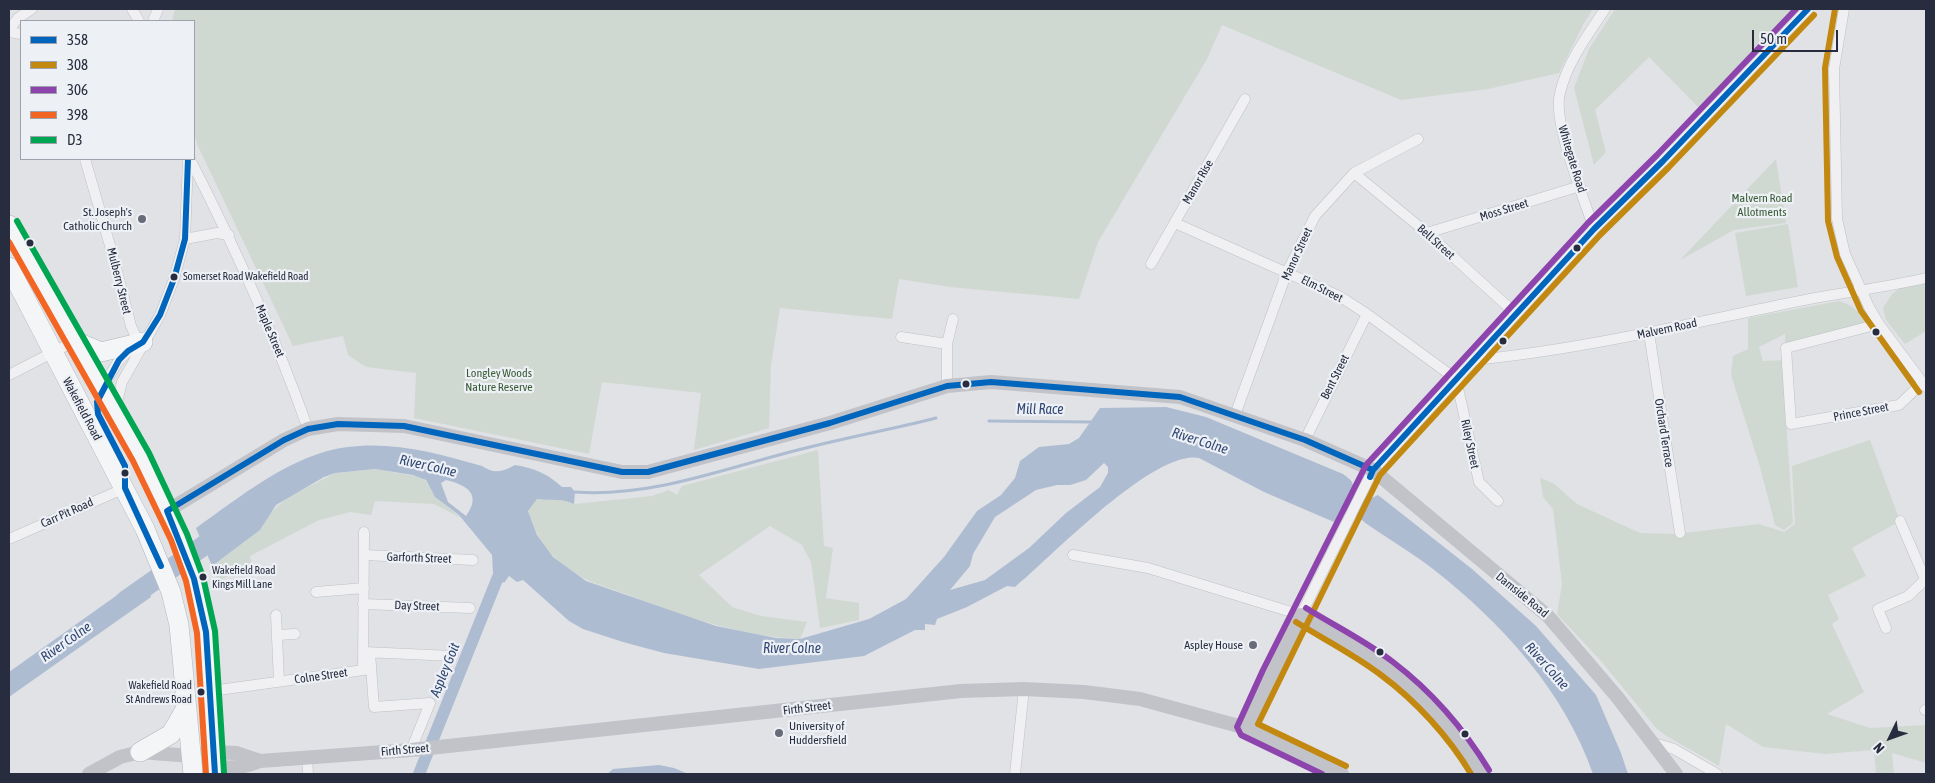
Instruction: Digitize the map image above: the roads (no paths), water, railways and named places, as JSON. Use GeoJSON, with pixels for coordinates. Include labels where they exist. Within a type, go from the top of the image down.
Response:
{"type":"FeatureCollection","features":[{"type":"Feature","properties":{"kind":"highway"},"geometry":{"type":"LineString","coordinates":[[9,225],[115,410],[179,537],[194,579],[206,632],[214,765]]}},
{"type":"Feature","properties":{"kind":"highway","name":"Wakefield Road"},"geometry":{"type":"LineString","coordinates":[[9,267],[119,490],[156,551],[171,592],[179,625],[186,707]]}},
{"type":"Feature","properties":{"kind":"highway"},"geometry":{"type":"LineString","coordinates":[[75,341],[101,352],[143,342]]}},
{"type":"Feature","properties":{"kind":"highway"},"geometry":{"type":"LineString","coordinates":[[102,388],[97,402],[98,414],[125,466],[119,490]]}},
{"type":"Feature","properties":{"kind":"highway"},"geometry":{"type":"LineString","coordinates":[[140,752],[171,734],[186,707]]}},
{"type":"Feature","properties":{"kind":"highway"},"geometry":{"type":"LineString","coordinates":[[186,707],[192,765]]}},
{"type":"Feature","properties":{"kind":"street"},"geometry":{"type":"LineString","coordinates":[[9,31],[18,18],[32,9]]}},
{"type":"Feature","properties":{"kind":"street"},"geometry":{"type":"LineString","coordinates":[[132,9],[138,20]]}},
{"type":"Feature","properties":{"kind":"street","name":"Whitegate Road"},"geometry":{"type":"LineString","coordinates":[[1594,228],[1559,118],[1559,94],[1574,57],[1605,9]]}},
{"type":"Feature","properties":{"kind":"street"},"geometry":{"type":"LineString","coordinates":[[1246,728],[1300,615],[1372,474],[1594,228],[1663,161],[1808,9]]}},
{"type":"Feature","properties":{"kind":"street"},"geometry":{"type":"LineString","coordinates":[[1844,9],[1834,69],[1837,219],[1845,254],[1860,289],[1879,324],[1924,385]]}},
{"type":"Feature","properties":{"kind":"street","name":"Manor Rise"},"geometry":{"type":"LineString","coordinates":[[1151,264],[1245,99]]}},
{"type":"Feature","properties":{"kind":"street","name":"Manor Street"},"geometry":{"type":"LineString","coordinates":[[1235,415],[1288,272],[1315,216],[1354,174],[1418,139]]}},
{"type":"Feature","properties":{"kind":"street","name":"Mulberry Street"},"geometry":{"type":"LineString","coordinates":[[85,160],[116,263],[131,326],[135,335],[143,342]]}},
{"type":"Feature","properties":{"kind":"street"},"geometry":{"type":"LineString","coordinates":[[115,410],[120,388],[137,358],[143,342],[160,315],[174,279],[185,238],[189,160]]}},
{"type":"Feature","properties":{"kind":"street","name":"Maple Street"},"geometry":{"type":"LineString","coordinates":[[190,160],[229,235],[282,359],[308,429]]}},
{"type":"Feature","properties":{"kind":"street","name":"Bell Street"},"geometry":{"type":"LineString","coordinates":[[1354,174],[1427,233],[1516,314]]}},
{"type":"Feature","properties":{"kind":"street","name":"Moss Street"},"geometry":{"type":"LineString","coordinates":[[1427,233],[1580,186]]}},
{"type":"Feature","properties":{"kind":"street","name":"Elm Street"},"geometry":{"type":"LineString","coordinates":[[1175,223],[1339,296],[1367,314],[1456,379]]}},
{"type":"Feature","properties":{"kind":"street"},"geometry":{"type":"LineString","coordinates":[[185,238],[218,233],[229,235]]}},
{"type":"Feature","properties":{"kind":"street","name":"Malvern Road"},"geometry":{"type":"LineString","coordinates":[[1473,360],[1534,354],[1649,334],[1860,289],[1926,278]]}},
{"type":"Feature","properties":{"kind":"street","name":"Bent Street"},"geometry":{"type":"LineString","coordinates":[[1305,440],[1367,314]]}},
{"type":"Feature","properties":{"kind":"street"},"geometry":{"type":"LineString","coordinates":[[947,386],[947,344],[953,319]]}},
{"type":"Feature","properties":{"kind":"street","name":"Prince Street"},"geometry":{"type":"LineString","coordinates":[[1879,324],[1786,348],[1791,424],[1899,405],[1924,385]]}},
{"type":"Feature","properties":{"kind":"street","name":"Orchard Terrace"},"geometry":{"type":"LineString","coordinates":[[1649,334],[1680,533]]}},
{"type":"Feature","properties":{"kind":"street"},"geometry":{"type":"LineString","coordinates":[[901,337],[947,344]]}},
{"type":"Feature","properties":{"kind":"street"},"geometry":{"type":"LineString","coordinates":[[9,375],[75,341]]}},
{"type":"Feature","properties":{"kind":"street"},"geometry":{"type":"LineString","coordinates":[[102,388],[118,360],[143,342]]}},
{"type":"Feature","properties":{"kind":"street","name":"Riley Street"},"geometry":{"type":"LineString","coordinates":[[1456,379],[1479,482],[1498,501]]}},
{"type":"Feature","properties":{"kind":"street","name":"Damside Road"},"geometry":{"type":"LineString","coordinates":[[167,511],[284,440],[308,429],[338,424],[404,426],[622,472],[636,473],[648,472],[830,423],[947,386],[991,382],[1180,397],[1305,440],[1372,474],[1548,616],[1618,698],[1648,741],[1676,774]]}},
{"type":"Feature","properties":{"kind":"street","name":"Carr Pit Road"},"geometry":{"type":"LineString","coordinates":[[9,539],[119,490]]}},
{"type":"Feature","properties":{"kind":"street"},"geometry":{"type":"LineString","coordinates":[[1886,628],[1878,609],[1908,596],[1926,579],[1900,521]]}},
{"type":"Feature","properties":{"kind":"street","name":"Colne Street"},"geometry":{"type":"LineString","coordinates":[[210,691],[367,670],[363,604],[364,532]]}},
{"type":"Feature","properties":{"kind":"street"},"geometry":{"type":"LineString","coordinates":[[1073,555],[1148,568],[1300,615],[1388,669],[1432,711],[1475,763],[1481,774]]}},
{"type":"Feature","properties":{"kind":"street","name":"Garforth Street"},"geometry":{"type":"LineString","coordinates":[[364,556],[473,560]]}},
{"type":"Feature","properties":{"kind":"street"},"geometry":{"type":"LineString","coordinates":[[316,592],[364,588]]}},
{"type":"Feature","properties":{"kind":"street","name":"Day Street"},"geometry":{"type":"LineString","coordinates":[[363,604],[470,608]]}},
{"type":"Feature","properties":{"kind":"street","name":"Colne Street"},"geometry":{"type":"LineString","coordinates":[[276,615],[279,681]]}},
{"type":"Feature","properties":{"kind":"street"},"geometry":{"type":"LineString","coordinates":[[277,635],[295,634]]}},
{"type":"Feature","properties":{"kind":"street"},"geometry":{"type":"LineString","coordinates":[[366,652],[453,656]]}},
{"type":"Feature","properties":{"kind":"street"},"geometry":{"type":"LineString","coordinates":[[367,670],[374,707],[434,700],[416,750]]}},
{"type":"Feature","properties":{"kind":"street"},"geometry":{"type":"LineString","coordinates":[[1015,774],[1024,688]]}},
{"type":"Feature","properties":{"kind":"street","name":"Firth Street"},"geometry":{"type":"LineString","coordinates":[[140,752],[192,765],[214,765],[236,753],[260,761],[416,750],[961,690],[1024,688],[1084,692],[1140,699],[1246,728],[1342,774]]}},
{"type":"Feature","properties":{"kind":"street"},"geometry":{"type":"LineString","coordinates":[[1648,741],[1674,749],[1718,774]]}},
{"type":"Feature","properties":{"kind":"street"},"geometry":{"type":"LineString","coordinates":[[89,774],[120,757],[140,752]]}},
{"type":"Feature","properties":{"kind":"street"},"geometry":{"type":"LineString","coordinates":[[307,758],[308,774]]}},
{"type":"Feature","properties":{"kind":"water"},"geometry":{"type":"Polygon","coordinates":[[[1166,407],[1206,417],[1343,474],[1352,482],[1352,491],[1347,503],[1334,522],[1264,492],[1199,458],[1180,460],[1156,470],[1130,487],[1077,531],[1015,587],[1007,586],[967,607],[937,619],[935,625],[925,624],[925,630],[915,630],[864,656],[759,669],[664,653],[583,629],[569,621],[523,580],[517,582],[509,576],[504,583],[493,573],[492,555],[459,515],[435,497],[426,480],[413,475],[375,469],[335,473],[324,477],[276,505],[260,530],[212,566],[196,528],[267,478],[306,458],[347,447],[381,446],[415,449],[465,461],[495,471],[502,471],[515,465],[540,472],[562,487],[571,487],[575,492],[574,504],[561,500],[537,499],[528,511],[537,535],[553,557],[586,581],[716,626],[776,638],[800,639],[869,619],[906,599],[944,557],[977,511],[1001,495],[1015,478],[1020,461],[1039,447],[1069,444],[1079,438],[1100,408],[1166,407]],[[1104,463],[1086,480],[1070,485],[1057,485],[1036,490],[995,517],[973,554],[970,566],[950,590],[985,580],[1029,548],[1066,513],[1100,487],[1108,473],[1108,467],[1104,463]],[[446,480],[441,483],[448,502],[466,516],[473,502],[470,492],[460,485],[446,480]]]}},
{"type":"Feature","properties":{"kind":"water"},"geometry":{"type":"Polygon","coordinates":[[[1378,495],[1472,569],[1536,626],[1596,695],[1628,774],[1593,774],[1581,744],[1548,687],[1506,636],[1483,612],[1433,569],[1364,522],[1370,499],[1378,495]]]}},
{"type":"Feature","properties":{"kind":"water"},"geometry":{"type":"Polygon","coordinates":[[[144,576],[151,597],[9,697],[9,672],[144,576]]]}},
{"type":"Feature","properties":{"kind":"water"},"geometry":{"type":"Polygon","coordinates":[[[659,765],[674,768],[688,774],[607,774],[613,769],[659,765]]]}},
{"type":"Feature","properties":{"kind":"waterway","name":"Mill Race"},"geometry":{"type":"LineString","coordinates":[[575,492],[604,493],[663,485],[692,479],[777,455],[936,418]]}},
{"type":"Feature","properties":{"kind":"waterway","name":"Mill Race"},"geometry":{"type":"LineString","coordinates":[[989,421],[1091,422]]}},
{"type":"Feature","properties":{"kind":"waterway","name":"River Colne"},"geometry":{"type":"LineString","coordinates":[[1325,489],[1390,524]]}},
{"type":"Feature","properties":{"kind":"waterway","name":"River Colne"},"geometry":{"type":"LineString","coordinates":[[125,601],[226,530]]}},
{"type":"Feature","properties":{"kind":"waterway","name":"Aspley Goit"},"geometry":{"type":"LineString","coordinates":[[419,774],[498,577]]}},
{"type":"Feature","properties":{"kind":"place","name":"St. Joseph's Catholic Church"},"geometry":{"type":"Point","coordinates":[142,219]}},
{"type":"Feature","properties":{"kind":"place","name":"Somerset Road Wakefield Road"},"geometry":{"type":"Point","coordinates":[174,277]}},
{"type":"Feature","properties":{"kind":"place","name":"Wakefield Road Kings Mill Lane"},"geometry":{"type":"Point","coordinates":[203,577]}},
{"type":"Feature","properties":{"kind":"place","name":"Aspley House"},"geometry":{"type":"Point","coordinates":[1253,645]}},
{"type":"Feature","properties":{"kind":"place","name":"Wakefield Road St Andrews Road"},"geometry":{"type":"Point","coordinates":[201,692]}},
{"type":"Feature","properties":{"kind":"place","name":"University of Huddersfield"},"geometry":{"type":"Point","coordinates":[779,733]}},
{"type":"Feature","properties":{"kind":"park label","name":"Malvern Road Allotments"},"geometry":{"type":"Point","coordinates":[1762,205]}},
{"type":"Feature","properties":{"kind":"park label","name":"Longley Woods Nature Reserve"},"geometry":{"type":"Point","coordinates":[499,380]}}]}
